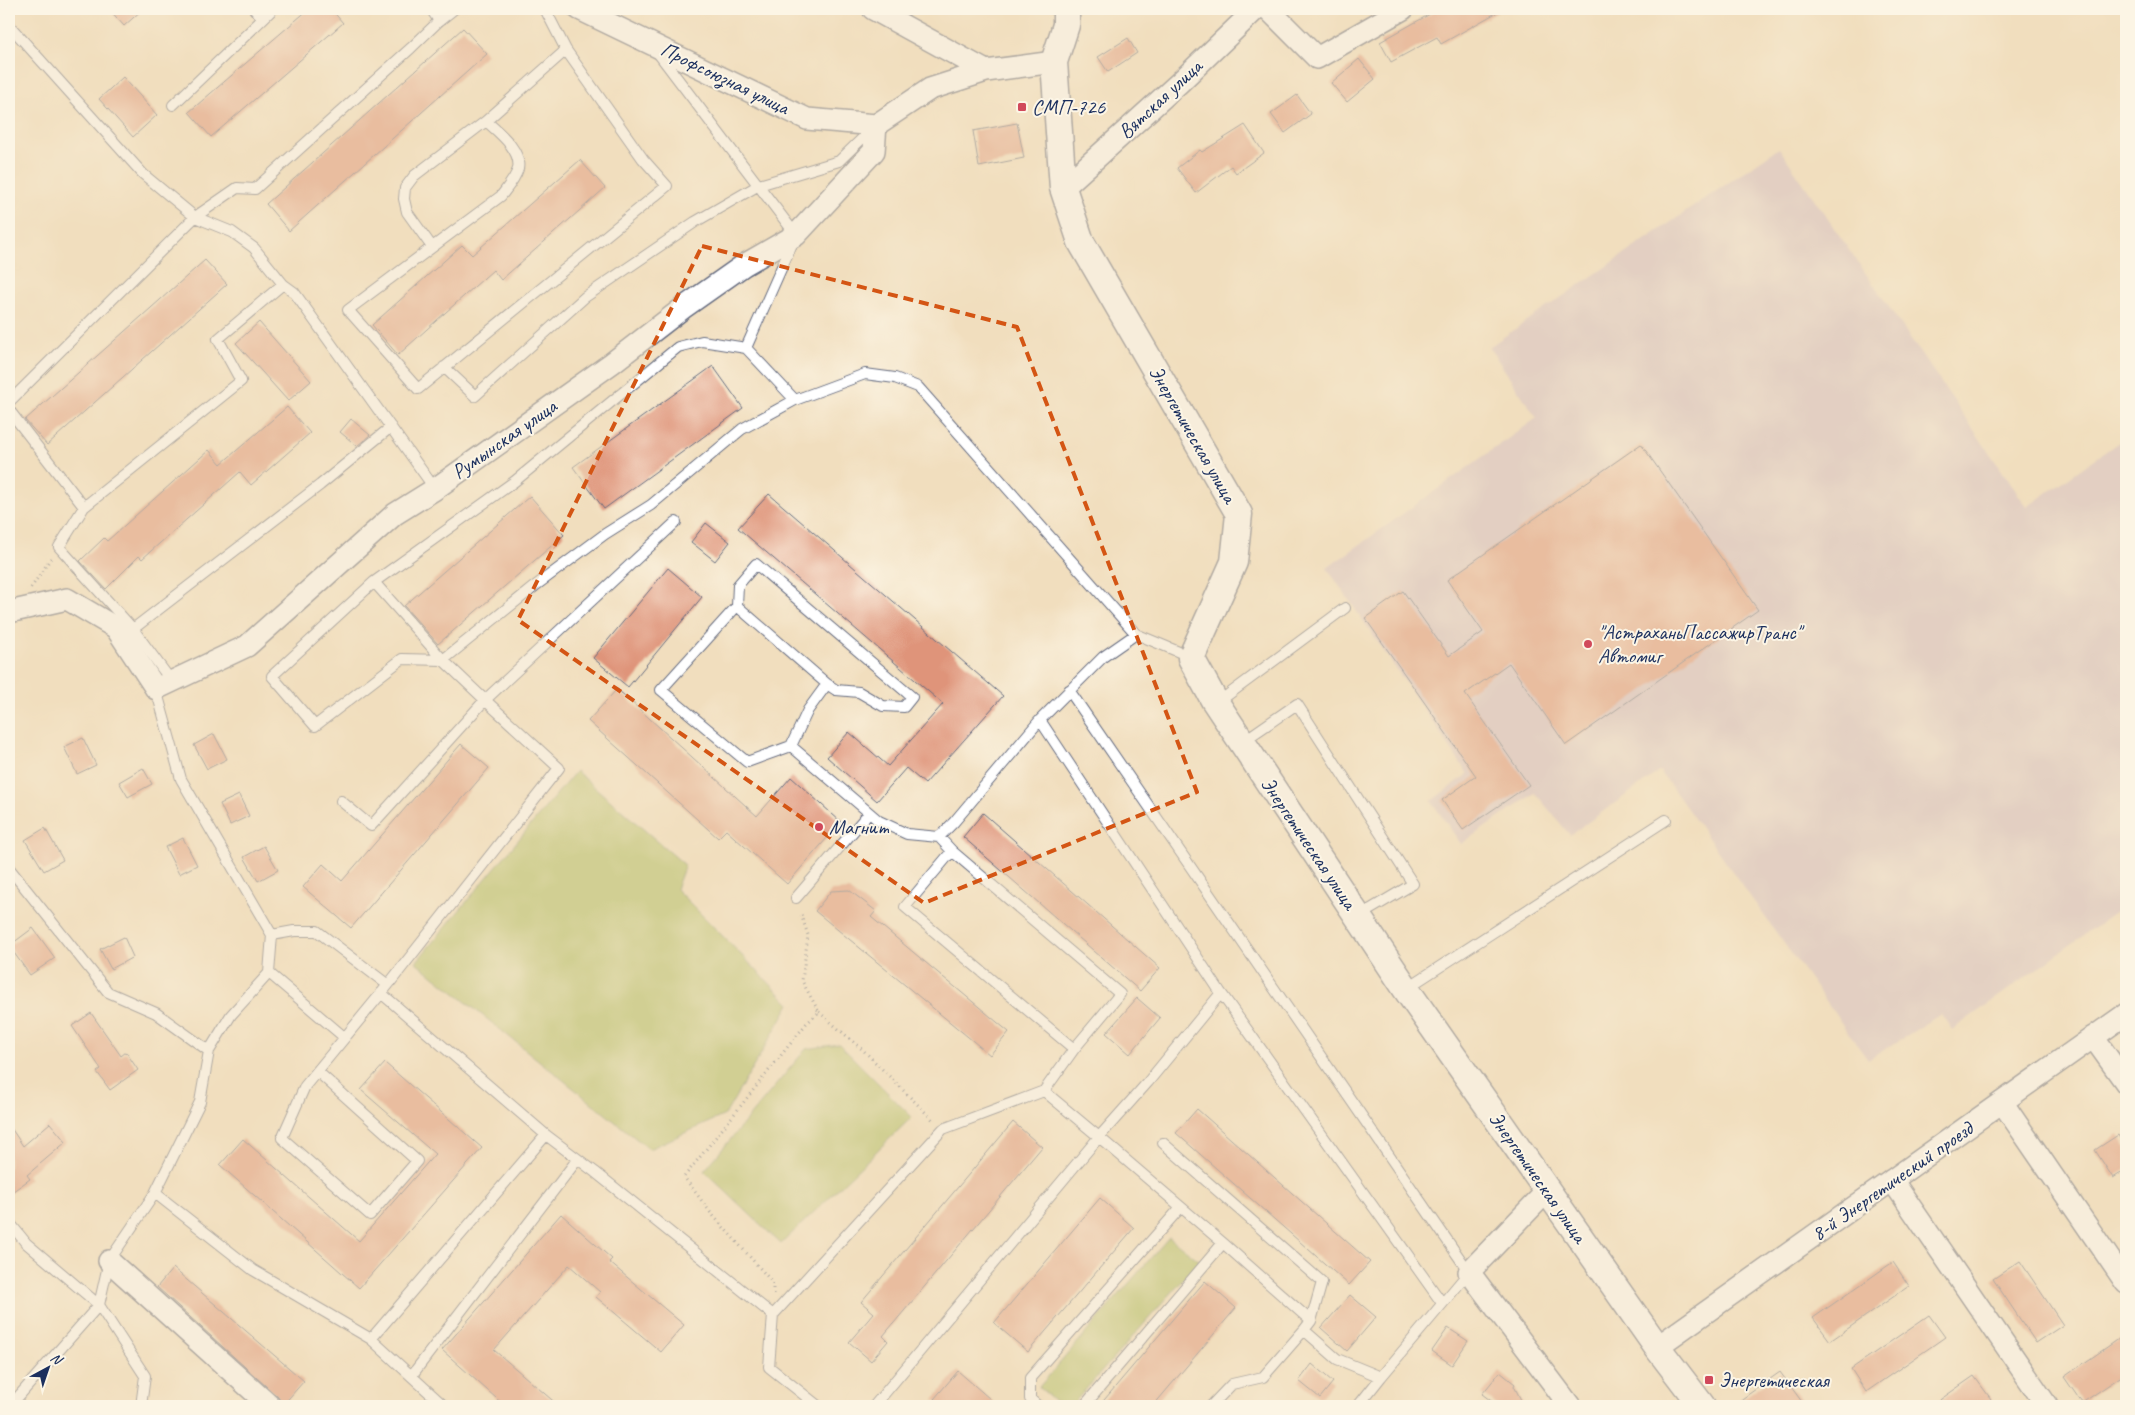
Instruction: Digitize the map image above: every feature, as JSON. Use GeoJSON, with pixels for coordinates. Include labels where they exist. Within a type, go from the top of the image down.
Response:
{"type":"FeatureCollection","features":[{"type":"Feature","properties":{"kind":"street","name":"Профсоюзная улица"},"geometry":{"type":"LineString","coordinates":[[580,9],[807,119],[876,125]]}},
{"type":"Feature","properties":{"kind":"street"},"geometry":{"type":"LineString","coordinates":[[873,9],[986,70]]}},
{"type":"Feature","properties":{"kind":"street","name":"Вятская улица"},"geometry":{"type":"LineString","coordinates":[[1063,188],[1179,83],[1256,9]]}},
{"type":"Feature","properties":{"kind":"street"},"geometry":{"type":"LineString","coordinates":[[1268,9],[1317,58],[1403,9]]}},
{"type":"Feature","properties":{"kind":"street"},"geometry":{"type":"LineString","coordinates":[[876,125],[930,89],[986,70],[1054,62],[1062,14]]}},
{"type":"Feature","properties":{"kind":"street","name":"Энергетическая улица"},"geometry":{"type":"LineString","coordinates":[[1054,62],[1063,188],[1081,242],[1239,514],[1234,562],[1192,658],[1216,704],[1406,989],[1657,1347],[1702,1406]]}},
{"type":"Feature","properties":{"kind":"street","name":"Румынская улица"},"geometry":{"type":"LineString","coordinates":[[164,685],[247,646],[395,514],[435,489],[612,363],[744,265],[796,235],[874,152],[876,125]]}},
{"type":"Feature","properties":{"kind":"street"},"geometry":{"type":"LineString","coordinates":[[13,611],[67,598],[116,628],[164,685]]}},
{"type":"Feature","properties":{"kind":"street","name":"8-й Энергетический проезд"},"geometry":{"type":"LineString","coordinates":[[1657,1347],[2126,1014]]}},
{"type":"Feature","properties":{"kind":"street"},"geometry":{"type":"LineString","coordinates":[[2093,1038],[2126,1084]]}},
{"type":"Feature","properties":{"kind":"street"},"geometry":{"type":"LineString","coordinates":[[2002,1102],[2126,1283]]}},
{"type":"Feature","properties":{"kind":"street"},"geometry":{"type":"LineString","coordinates":[[1892,1180],[2048,1406]]}},
{"type":"Feature","properties":{"kind":"street"},"geometry":{"type":"LineString","coordinates":[[1548,1190],[1469,1272],[1570,1406]]}},
{"type":"Feature","properties":{"kind":"street"},"geometry":{"type":"LineString","coordinates":[[109,1261],[270,1406]]}},
{"type":"Feature","properties":{"kind":"lane"},"geometry":{"type":"LineString","coordinates":[[254,9],[262,18]]}},
{"type":"Feature","properties":{"kind":"lane"},"geometry":{"type":"LineString","coordinates":[[173,105],[273,9]]}},
{"type":"Feature","properties":{"kind":"lane"},"geometry":{"type":"LineString","coordinates":[[431,9],[439,20]]}},
{"type":"Feature","properties":{"kind":"lane"},"geometry":{"type":"LineString","coordinates":[[9,402],[196,217],[236,188],[255,189],[411,48],[439,20],[454,9]]}},
{"type":"Feature","properties":{"kind":"lane"},"geometry":{"type":"LineString","coordinates":[[486,121],[508,142],[515,154],[518,167],[512,181],[501,196],[348,310],[418,389],[667,186],[644,158],[566,50],[546,9]]}},
{"type":"Feature","properties":{"kind":"lane"},"geometry":{"type":"LineString","coordinates":[[9,25],[143,174],[196,217],[232,232],[254,248],[283,284],[294,292],[435,489]]}},
{"type":"Feature","properties":{"kind":"lane"},"geometry":{"type":"LineString","coordinates":[[650,42],[796,235],[746,348]]}},
{"type":"Feature","properties":{"kind":"lane"},"geometry":{"type":"LineString","coordinates":[[432,248],[407,212],[404,200],[405,188],[414,176],[486,121],[566,50]]}},
{"type":"Feature","properties":{"kind":"lane"},"geometry":{"type":"LineString","coordinates":[[444,367],[475,396],[585,297],[695,222],[759,185],[839,160],[876,125]]}},
{"type":"Feature","properties":{"kind":"lane"},"geometry":{"type":"LineString","coordinates":[[10,1406],[99,1305],[109,1261],[154,1193],[200,1102],[209,1051],[231,1015],[269,974],[272,935],[181,779],[164,685],[133,628],[59,547],[84,507],[241,381],[218,339],[283,284]]}},
{"type":"Feature","properties":{"kind":"lane"},"geometry":{"type":"LineString","coordinates":[[796,400],[746,348],[702,341],[678,347],[515,481],[374,582],[272,676],[315,726],[402,659],[443,660],[542,580],[605,534],[651,505],[742,429],[796,400],[866,374],[895,378],[918,387],[1136,634],[1192,658]]}},
{"type":"Feature","properties":{"kind":"lane"},"geometry":{"type":"LineString","coordinates":[[9,410],[84,507]]}},
{"type":"Feature","properties":{"kind":"lane"},"geometry":{"type":"LineString","coordinates":[[133,628],[320,485],[391,427]]}},
{"type":"Feature","properties":{"kind":"lane"},"geometry":{"type":"LineString","coordinates":[[341,801],[371,826],[485,700],[676,522]]}},
{"type":"Feature","properties":{"kind":"lane"},"geometry":{"type":"LineString","coordinates":[[737,606],[836,690],[859,692],[883,706],[904,707],[912,697],[756,564],[738,585],[737,606],[662,690],[747,762],[791,746],[808,710],[827,684]]}},
{"type":"Feature","properties":{"kind":"lane"},"geometry":{"type":"LineString","coordinates":[[318,1072],[417,1161],[370,1215],[282,1138],[305,1086],[559,768],[443,660],[374,582]]}},
{"type":"Feature","properties":{"kind":"lane"},"geometry":{"type":"LineString","coordinates":[[1216,704],[1345,608]]}},
{"type":"Feature","properties":{"kind":"lane"},"geometry":{"type":"LineString","coordinates":[[939,837],[954,822],[1040,720],[1069,690],[1103,657],[1136,634]]}},
{"type":"Feature","properties":{"kind":"lane"},"geometry":{"type":"LineString","coordinates":[[1069,690],[1469,1272],[1358,1406]]}},
{"type":"Feature","properties":{"kind":"lane"},"geometry":{"type":"LineString","coordinates":[[1242,742],[1296,704],[1412,884],[1358,917]]}},
{"type":"Feature","properties":{"kind":"lane"},"geometry":{"type":"LineString","coordinates":[[1040,720],[1221,993],[1442,1303]]}},
{"type":"Feature","properties":{"kind":"lane"},"geometry":{"type":"LineString","coordinates":[[791,746],[879,821],[906,834],[939,837],[952,851],[1120,994],[1074,1049],[1044,1091],[942,1129],[773,1315],[769,1367],[818,1406]]}},
{"type":"Feature","properties":{"kind":"lane"},"geometry":{"type":"LineString","coordinates":[[796,898],[869,813]]}},
{"type":"Feature","properties":{"kind":"lane"},"geometry":{"type":"LineString","coordinates":[[1406,989],[1666,820]]}},
{"type":"Feature","properties":{"kind":"lane"},"geometry":{"type":"LineString","coordinates":[[952,851],[904,907],[1074,1049]]}},
{"type":"Feature","properties":{"kind":"lane"},"geometry":{"type":"LineString","coordinates":[[9,868],[108,992],[156,1013],[209,1051]]}},
{"type":"Feature","properties":{"kind":"lane"},"geometry":{"type":"LineString","coordinates":[[272,935],[294,931],[317,931],[546,1136],[773,1315]]}},
{"type":"Feature","properties":{"kind":"lane"},"geometry":{"type":"LineString","coordinates":[[269,974],[344,1037]]}},
{"type":"Feature","properties":{"kind":"lane"},"geometry":{"type":"LineString","coordinates":[[874,1406],[1221,993]]}},
{"type":"Feature","properties":{"kind":"lane"},"geometry":{"type":"LineString","coordinates":[[1044,1091],[1223,1243],[1311,1321]]}},
{"type":"Feature","properties":{"kind":"lane"},"geometry":{"type":"LineString","coordinates":[[371,1338],[546,1136]]}},
{"type":"Feature","properties":{"kind":"lane"},"geometry":{"type":"LineString","coordinates":[[1163,1143],[1322,1282],[1311,1321],[1263,1377],[1232,1384],[1212,1406]]}},
{"type":"Feature","properties":{"kind":"lane"},"geometry":{"type":"LineString","coordinates":[[412,1375],[577,1160]]}},
{"type":"Feature","properties":{"kind":"lane"},"geometry":{"type":"LineString","coordinates":[[154,1193],[253,1270],[371,1338],[444,1406]]}},
{"type":"Feature","properties":{"kind":"lane"},"geometry":{"type":"LineString","coordinates":[[1038,1406],[1030,1399],[1030,1378],[1180,1207]]}},
{"type":"Feature","properties":{"kind":"lane"},"geometry":{"type":"LineString","coordinates":[[9,1222],[26,1243],[99,1305],[145,1376],[141,1406]]}},
{"type":"Feature","properties":{"kind":"lane"},"geometry":{"type":"LineString","coordinates":[[1084,1406],[1223,1243]]}},
{"type":"Feature","properties":{"kind":"lane"},"geometry":{"type":"LineString","coordinates":[[1304,1330],[1337,1359],[1381,1377]]}},
{"type":"Feature","properties":{"kind":"path"},"geometry":{"type":"LineString","coordinates":[[13,611],[59,547]]}},
{"type":"Feature","properties":{"kind":"path"},"geometry":{"type":"LineString","coordinates":[[796,898],[808,935],[802,981],[819,1012],[864,1051],[942,1129]]}},
{"type":"Feature","properties":{"kind":"path"},"geometry":{"type":"LineString","coordinates":[[773,1315],[773,1283],[710,1212],[684,1177],[806,1024],[819,1012]]}},
{"type":"Feature","properties":{"kind":"highlighted area"},"geometry":{"type":"Polygon","coordinates":[[[702,246],[1017,327],[1197,792],[924,903],[518,620],[702,246]]]}},
{"type":"Feature","properties":{"kind":"shaded area"},"geometry":{"type":"Polygon","coordinates":[[[1779,148],[2027,507],[2126,437],[2126,905],[1952,1030],[1941,1014],[1868,1060],[1660,771],[1570,835],[1535,793],[1461,844],[1431,801],[1468,774],[1327,568],[1537,418],[1489,347],[1779,148]]]}},
{"type":"Feature","properties":{"kind":"green space"},"geometry":{"type":"Polygon","coordinates":[[[576,771],[685,865],[676,889],[790,1004],[725,1115],[649,1149],[416,962],[576,771]]]}},
{"type":"Feature","properties":{"kind":"green space"},"geometry":{"type":"Polygon","coordinates":[[[839,1044],[912,1117],[781,1244],[704,1171],[806,1049],[839,1044]]]}},
{"type":"Feature","properties":{"kind":"green space"},"geometry":{"type":"Polygon","coordinates":[[[1169,1237],[1200,1261],[1071,1406],[1061,1406],[1039,1387],[1169,1237]]]}},
{"type":"Feature","properties":{"kind":"building"},"geometry":{"type":"Polygon","coordinates":[[[109,9],[143,9],[124,26],[109,9]]]}},
{"type":"Feature","properties":{"kind":"building"},"geometry":{"type":"Polygon","coordinates":[[[309,9],[331,9],[343,23],[211,137],[189,112],[309,9]]]}},
{"type":"Feature","properties":{"kind":"building"},"geometry":{"type":"Polygon","coordinates":[[[1439,9],[1503,9],[1441,44],[1437,37],[1391,62],[1380,42],[1439,9]]]}},
{"type":"Feature","properties":{"kind":"building"},"geometry":{"type":"Polygon","coordinates":[[[463,28],[487,54],[289,231],[266,204],[463,28]]]}},
{"type":"Feature","properties":{"kind":"building"},"geometry":{"type":"Polygon","coordinates":[[[1128,38],[1137,53],[1108,72],[1098,57],[1128,38]]]}},
{"type":"Feature","properties":{"kind":"building"},"geometry":{"type":"Polygon","coordinates":[[[1359,59],[1375,79],[1347,102],[1331,83],[1359,59]]]}},
{"type":"Feature","properties":{"kind":"building"},"geometry":{"type":"Polygon","coordinates":[[[123,77],[157,115],[133,137],[99,99],[123,77]]]}},
{"type":"Feature","properties":{"kind":"building"},"geometry":{"type":"Polygon","coordinates":[[[1297,95],[1311,114],[1285,133],[1271,114],[1297,95]]]}},
{"type":"Feature","properties":{"kind":"building"},"geometry":{"type":"Polygon","coordinates":[[[1017,123],[1024,158],[979,167],[973,131],[1017,123]]]}},
{"type":"Feature","properties":{"kind":"building"},"geometry":{"type":"Polygon","coordinates":[[[1245,125],[1264,153],[1236,173],[1231,166],[1196,193],[1177,168],[1200,150],[1202,152],[1245,125]]]}},
{"type":"Feature","properties":{"kind":"building"},"geometry":{"type":"Polygon","coordinates":[[[580,160],[605,188],[501,280],[493,270],[398,355],[372,325],[462,245],[472,255],[580,160]]]}},
{"type":"Feature","properties":{"kind":"building"},"geometry":{"type":"Polygon","coordinates":[[[205,260],[227,284],[47,445],[25,420],[205,260]]]}},
{"type":"Feature","properties":{"kind":"building"},"geometry":{"type":"Polygon","coordinates":[[[259,322],[311,381],[288,401],[236,343],[259,322]]]}},
{"type":"Feature","properties":{"kind":"building"},"geometry":{"type":"Polygon","coordinates":[[[713,366],[743,408],[604,509],[573,467],[713,366]]]}},
{"type":"Feature","properties":{"kind":"building"},"geometry":{"type":"Polygon","coordinates":[[[287,407],[310,433],[251,485],[240,472],[142,559],[139,556],[106,589],[80,561],[104,538],[107,541],[209,450],[221,464],[287,407]]]}},
{"type":"Feature","properties":{"kind":"building"},"geometry":{"type":"Polygon","coordinates":[[[351,419],[370,435],[357,446],[340,432],[351,419]]]}},
{"type":"Feature","properties":{"kind":"building","name":"\"АстраханьПассажирТранс\" Автомиг"},"geometry":{"type":"Polygon","coordinates":[[[1641,444],[1758,610],[1566,745],[1509,663],[1465,694],[1529,785],[1463,830],[1442,800],[1476,776],[1365,618],[1403,591],[1449,656],[1483,632],[1447,580],[1641,444]]]}},
{"type":"Feature","properties":{"kind":"building"},"geometry":{"type":"Polygon","coordinates":[[[769,494],[1003,696],[925,784],[906,768],[877,801],[827,757],[849,732],[888,766],[943,704],[738,528],[769,494]]]}},
{"type":"Feature","properties":{"kind":"building"},"geometry":{"type":"Polygon","coordinates":[[[530,496],[564,535],[438,644],[404,606],[530,496]]]}},
{"type":"Feature","properties":{"kind":"building"},"geometry":{"type":"Polygon","coordinates":[[[706,523],[730,542],[715,561],[691,542],[706,523]]]}},
{"type":"Feature","properties":{"kind":"building"},"geometry":{"type":"Polygon","coordinates":[[[668,568],[702,597],[628,687],[593,658],[668,568]]]}},
{"type":"Feature","properties":{"kind":"building"},"geometry":{"type":"Polygon","coordinates":[[[617,689],[757,816],[791,777],[841,822],[787,884],[726,830],[718,838],[588,721],[617,689]]]}},
{"type":"Feature","properties":{"kind":"building"},"geometry":{"type":"Polygon","coordinates":[[[214,734],[227,759],[207,769],[194,745],[214,734]]]}},
{"type":"Feature","properties":{"kind":"building"},"geometry":{"type":"Polygon","coordinates":[[[83,738],[96,765],[77,774],[64,747],[83,738]]]}},
{"type":"Feature","properties":{"kind":"building"},"geometry":{"type":"Polygon","coordinates":[[[461,744],[489,768],[351,928],[303,887],[323,864],[342,881],[461,744]]]}},
{"type":"Feature","properties":{"kind":"building"},"geometry":{"type":"Polygon","coordinates":[[[143,768],[152,784],[128,797],[119,782],[143,768]]]}},
{"type":"Feature","properties":{"kind":"building"},"geometry":{"type":"Polygon","coordinates":[[[239,795],[249,816],[230,825],[220,804],[239,795]]]}},
{"type":"Feature","properties":{"kind":"building"},"geometry":{"type":"Polygon","coordinates":[[[983,813],[1160,968],[1140,991],[963,837],[983,813]]]}},
{"type":"Feature","properties":{"kind":"building"},"geometry":{"type":"Polygon","coordinates":[[[45,828],[63,860],[44,871],[25,840],[45,828]]]}},
{"type":"Feature","properties":{"kind":"building"},"geometry":{"type":"Polygon","coordinates":[[[183,838],[197,865],[179,874],[165,847],[183,838]]]}},
{"type":"Feature","properties":{"kind":"building"},"geometry":{"type":"Polygon","coordinates":[[[264,846],[278,870],[258,881],[244,857],[264,846]]]}},
{"type":"Feature","properties":{"kind":"building"},"geometry":{"type":"Polygon","coordinates":[[[849,890],[876,911],[871,917],[1009,1032],[990,1055],[815,911],[831,891],[849,890]]]}},
{"type":"Feature","properties":{"kind":"building"},"geometry":{"type":"Polygon","coordinates":[[[33,928],[55,958],[30,975],[9,946],[33,928]]]}},
{"type":"Feature","properties":{"kind":"building"},"geometry":{"type":"Polygon","coordinates":[[[124,937],[133,957],[111,969],[100,949],[124,937]]]}},
{"type":"Feature","properties":{"kind":"building"},"geometry":{"type":"Polygon","coordinates":[[[1137,998],[1160,1018],[1130,1054],[1106,1033],[1137,998]]]}},
{"type":"Feature","properties":{"kind":"building"},"geometry":{"type":"Polygon","coordinates":[[[91,1013],[121,1056],[126,1052],[138,1070],[110,1090],[97,1072],[101,1069],[72,1026],[91,1013]]]}},
{"type":"Feature","properties":{"kind":"building"},"geometry":{"type":"Polygon","coordinates":[[[385,1063],[482,1148],[359,1288],[220,1165],[243,1139],[359,1241],[435,1154],[361,1090],[385,1063]]]}},
{"type":"Feature","properties":{"kind":"building"},"geometry":{"type":"Polygon","coordinates":[[[1197,1109],[1370,1262],[1349,1285],[1176,1133],[1197,1109]]]}},
{"type":"Feature","properties":{"kind":"building"},"geometry":{"type":"Polygon","coordinates":[[[1013,1122],[1042,1147],[883,1336],[888,1341],[871,1361],[849,1342],[874,1313],[861,1302],[1013,1122]]]}},
{"type":"Feature","properties":{"kind":"building"},"geometry":{"type":"Polygon","coordinates":[[[50,1123],[66,1142],[27,1175],[30,1179],[9,1194],[9,1125],[23,1146],[50,1123]]]}},
{"type":"Feature","properties":{"kind":"building"},"geometry":{"type":"Polygon","coordinates":[[[2118,1135],[2126,1148],[2126,1170],[2113,1178],[2095,1150],[2118,1135]]]}},
{"type":"Feature","properties":{"kind":"building"},"geometry":{"type":"Polygon","coordinates":[[[1100,1198],[1134,1228],[1028,1352],[994,1323],[1100,1198]]]}},
{"type":"Feature","properties":{"kind":"building"},"geometry":{"type":"Polygon","coordinates":[[[561,1214],[612,1259],[609,1262],[684,1325],[661,1352],[596,1297],[600,1292],[569,1265],[494,1350],[559,1406],[505,1406],[442,1350],[561,1214]]]}},
{"type":"Feature","properties":{"kind":"building"},"geometry":{"type":"Polygon","coordinates":[[[2020,1261],[2063,1325],[2036,1343],[1993,1279],[2020,1261]]]}},
{"type":"Feature","properties":{"kind":"building"},"geometry":{"type":"Polygon","coordinates":[[[1893,1262],[1909,1286],[1830,1341],[1813,1318],[1893,1262]]]}},
{"type":"Feature","properties":{"kind":"building"},"geometry":{"type":"Polygon","coordinates":[[[173,1268],[304,1381],[282,1406],[278,1397],[157,1287],[173,1268]]]}},
{"type":"Feature","properties":{"kind":"building"},"geometry":{"type":"Polygon","coordinates":[[[1205,1281],[1236,1308],[1153,1406],[1099,1406],[1205,1281]]]}},
{"type":"Feature","properties":{"kind":"building"},"geometry":{"type":"Polygon","coordinates":[[[1350,1295],[1376,1317],[1347,1351],[1321,1328],[1350,1295]]]}},
{"type":"Feature","properties":{"kind":"building"},"geometry":{"type":"Polygon","coordinates":[[[1929,1315],[1945,1337],[1866,1392],[1851,1369],[1929,1315]]]}},
{"type":"Feature","properties":{"kind":"building"},"geometry":{"type":"Polygon","coordinates":[[[1448,1328],[1468,1341],[1452,1365],[1432,1351],[1448,1328]]]}},
{"type":"Feature","properties":{"kind":"building"},"geometry":{"type":"Polygon","coordinates":[[[2126,1334],[2126,1373],[2082,1403],[2064,1377],[2126,1334]]]}},
{"type":"Feature","properties":{"kind":"building"},"geometry":{"type":"Polygon","coordinates":[[[1312,1364],[1333,1382],[1320,1398],[1299,1381],[1312,1364]]]}},
{"type":"Feature","properties":{"kind":"building"},"geometry":{"type":"Polygon","coordinates":[[[958,1371],[998,1406],[942,1406],[934,1399],[958,1371]]]}},
{"type":"Feature","properties":{"kind":"building"},"geometry":{"type":"Polygon","coordinates":[[[1500,1372],[1515,1384],[1514,1386],[1524,1406],[1498,1406],[1482,1394],[1500,1372]]]}},
{"type":"Feature","properties":{"kind":"building"},"geometry":{"type":"Polygon","coordinates":[[[1780,1372],[1805,1406],[1732,1406],[1780,1372]]]}},
{"type":"Feature","properties":{"kind":"building"},"geometry":{"type":"Polygon","coordinates":[[[1974,1376],[1991,1399],[1982,1406],[1931,1406],[1974,1376]]]}},
{"type":"Feature","properties":{"kind":"place","name":"СМП-726"},"geometry":{"type":"Point","coordinates":[1022,107]}},
{"type":"Feature","properties":{"kind":"place","name":"\"АстраханьПассажирТранс\" Автомиг"},"geometry":{"type":"Point","coordinates":[1588,644]}},
{"type":"Feature","properties":{"kind":"place","name":"Магнит"},"geometry":{"type":"Point","coordinates":[819,827]}},
{"type":"Feature","properties":{"kind":"place","name":"Энергетическая"},"geometry":{"type":"Point","coordinates":[1709,1380]}}]}
